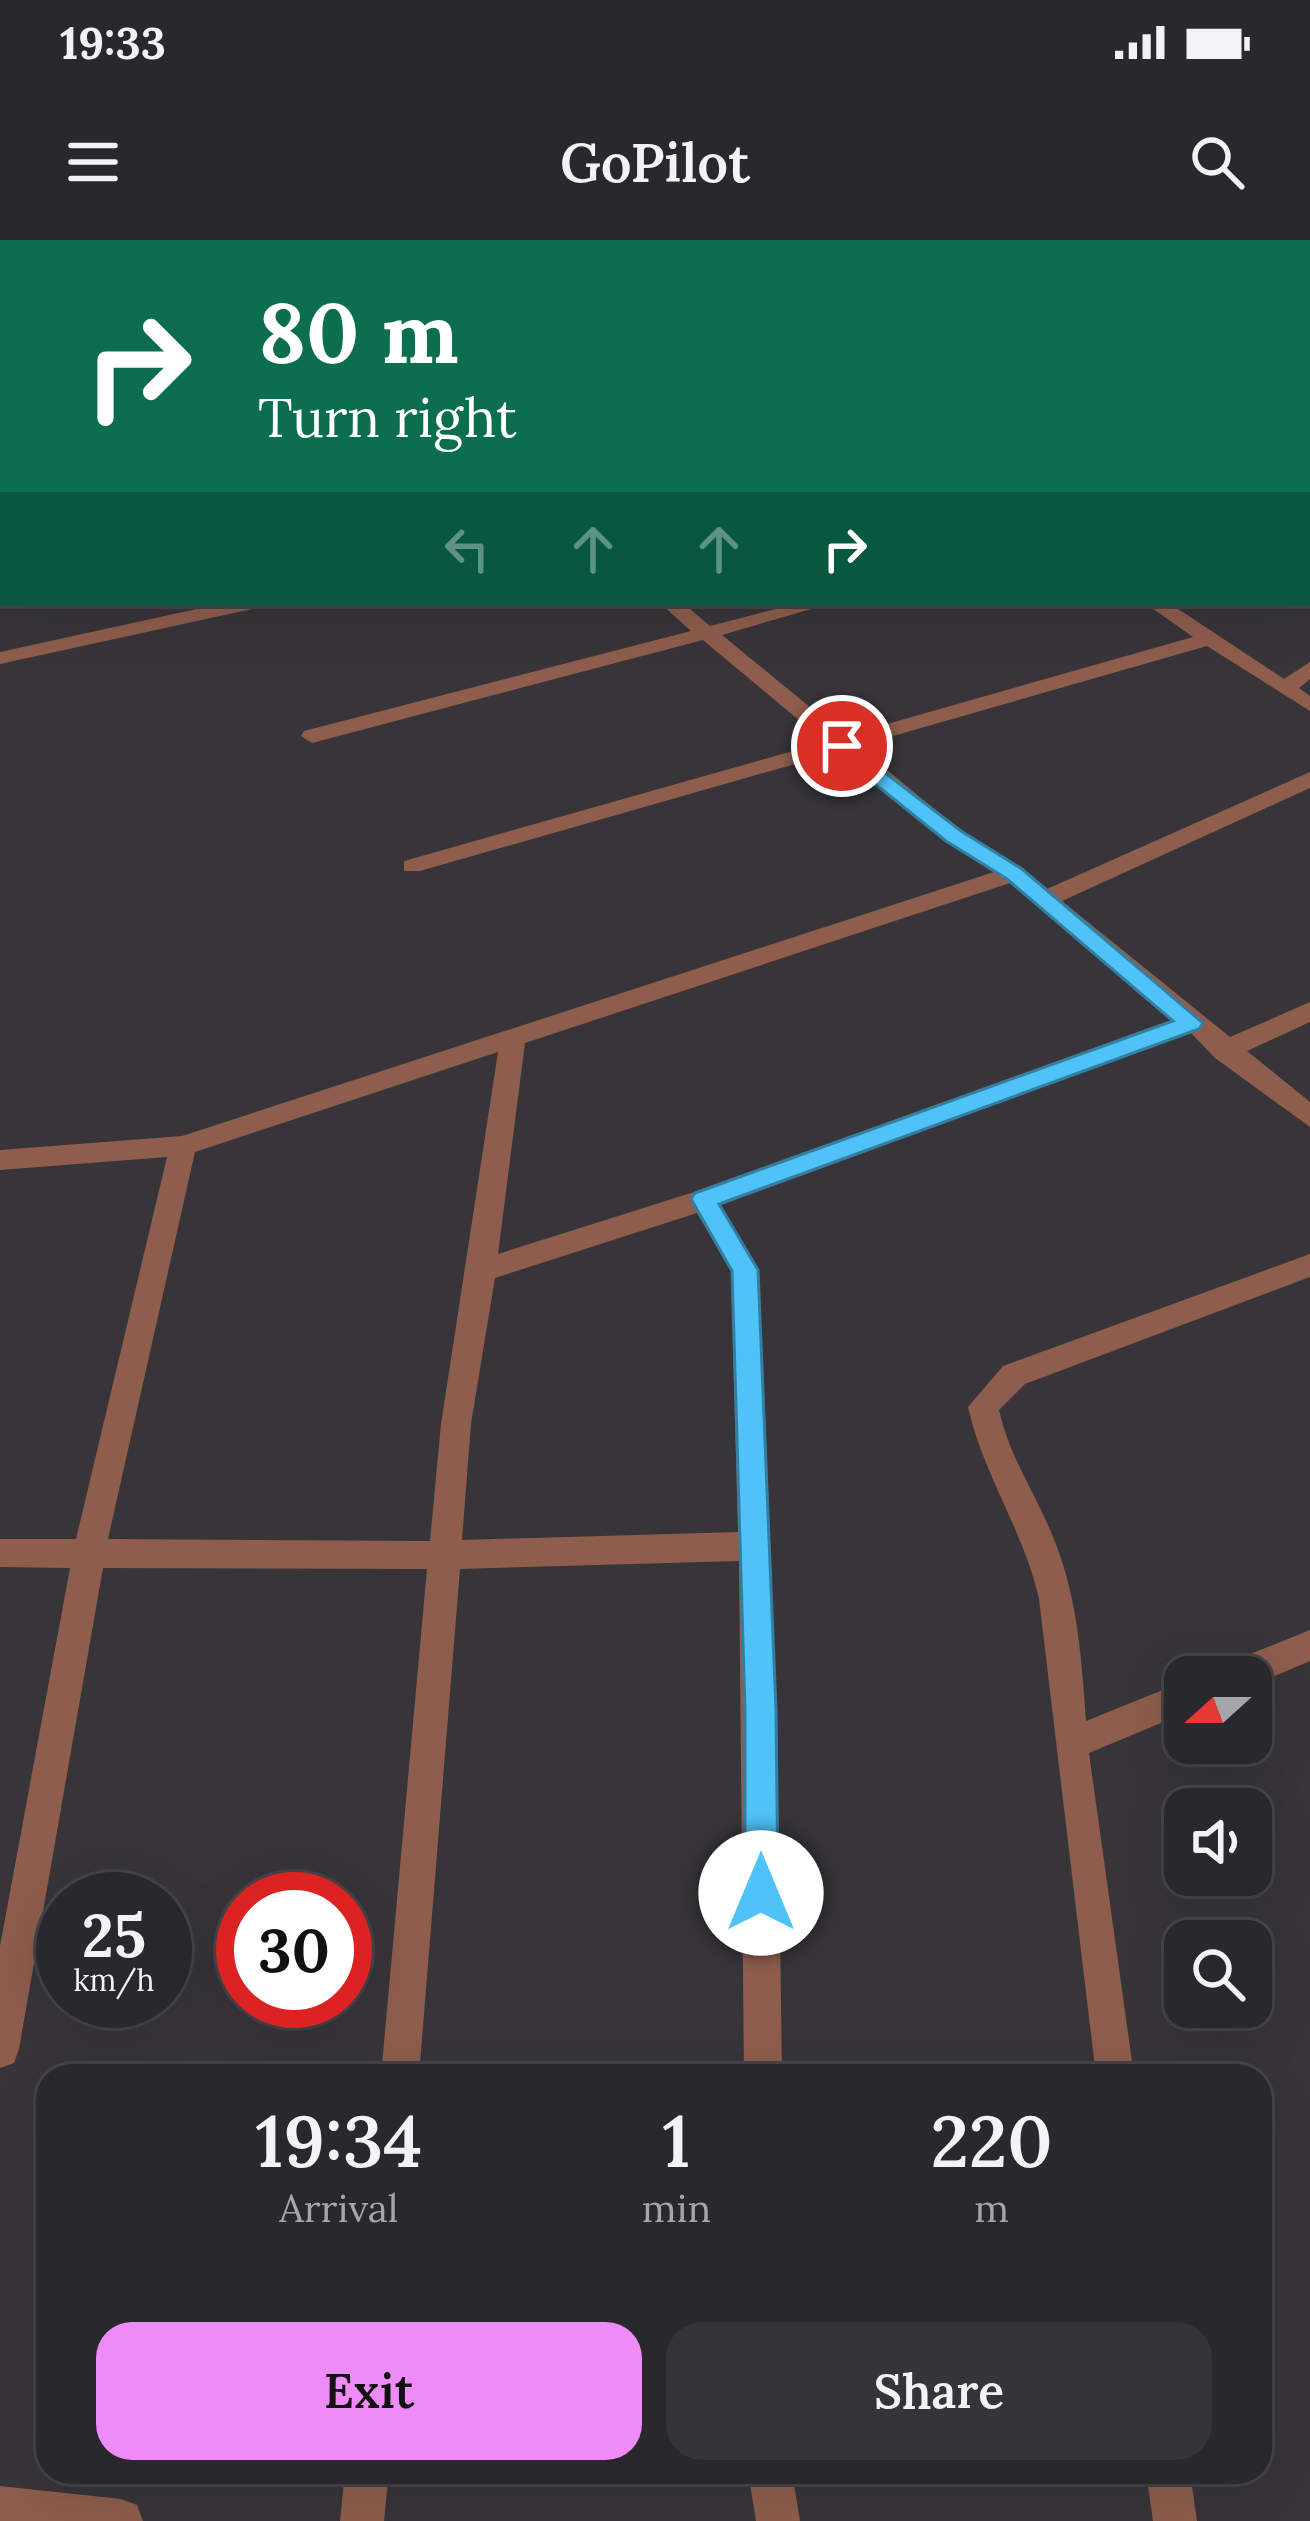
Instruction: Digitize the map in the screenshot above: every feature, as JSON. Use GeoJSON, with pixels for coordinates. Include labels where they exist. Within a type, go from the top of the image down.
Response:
{"type":"FeatureCollection","features":[{"type":"Feature","properties":{"kind":"street"},"geometry":{"type":"LineString","coordinates":[[0,658],[238,606]]}},
{"type":"Feature","properties":{"kind":"street"},"geometry":{"type":"LineString","coordinates":[[673,606],[953,836],[1014,874],[1310,1117]]}},
{"type":"Feature","properties":{"kind":"street"},"geometry":{"type":"LineString","coordinates":[[312,736],[811,606]]}},
{"type":"Feature","properties":{"kind":"street"},"geometry":{"type":"LineString","coordinates":[[1160,606],[1310,705]]}},
{"type":"Feature","properties":{"kind":"street"},"geometry":{"type":"LineString","coordinates":[[412,866],[1210,639]]}},
{"type":"Feature","properties":{"kind":"street"},"geometry":{"type":"LineString","coordinates":[[1285,689],[1310,668]]}},
{"type":"Feature","properties":{"kind":"street"},"geometry":{"type":"LineString","coordinates":[[1043,900],[1310,779]]}},
{"type":"Feature","properties":{"kind":"street"},"geometry":{"type":"LineString","coordinates":[[0,1160],[183,1146],[1014,874]]}},
{"type":"Feature","properties":{"kind":"street"},"geometry":{"type":"LineString","coordinates":[[1224,1051],[1310,1011]]}},
{"type":"Feature","properties":{"kind":"street"},"geometry":{"type":"LineString","coordinates":[[482,1271],[704,1199],[1191,1023]]}},
{"type":"Feature","properties":{"kind":"street"},"geometry":{"type":"LineString","coordinates":[[401,2064],[456,1424],[513,1039]]}},
{"type":"Feature","properties":{"kind":"street"},"geometry":{"type":"LineString","coordinates":[[0,2049],[89,1554],[183,1146]]}},
{"type":"Feature","properties":{"kind":"street"},"geometry":{"type":"LineString","coordinates":[[704,1199],[745,1270],[760,1710],[763,2064]]}},
{"type":"Feature","properties":{"kind":"street"},"geometry":{"type":"LineString","coordinates":[[1113,2064],[1071,1744],[1060,1615],[1041,1548],[1004,1474],[983,1407],[1014,1375],[1310,1265]]}},
{"type":"Feature","properties":{"kind":"street"},"geometry":{"type":"LineString","coordinates":[[0,1553],[445,1555],[754,1546]]}},
{"type":"Feature","properties":{"kind":"street"},"geometry":{"type":"LineString","coordinates":[[1272,1662],[1310,1646]]}},
{"type":"Feature","properties":{"kind":"street"},"geometry":{"type":"LineString","coordinates":[[1071,1744],[1164,1706]]}},
{"type":"Feature","properties":{"kind":"street"},"geometry":{"type":"LineString","coordinates":[[362,2521],[366,2484]]}},
{"type":"Feature","properties":{"kind":"street"},"geometry":{"type":"LineString","coordinates":[[772,2484],[778,2521]]}},
{"type":"Feature","properties":{"kind":"street"},"geometry":{"type":"LineString","coordinates":[[1169,2484],[1174,2521]]}},
{"type":"Feature","properties":{"kind":"street"},"geometry":{"type":"LineString","coordinates":[[0,2508],[121,2521]]}},
{"type":"Feature","properties":{"kind":"route"},"geometry":{"type":"LineString","coordinates":[[761,1893],[760,1710],[745,1270],[704,1199],[1191,1023],[1014,874],[953,836],[842,746]]}}]}
